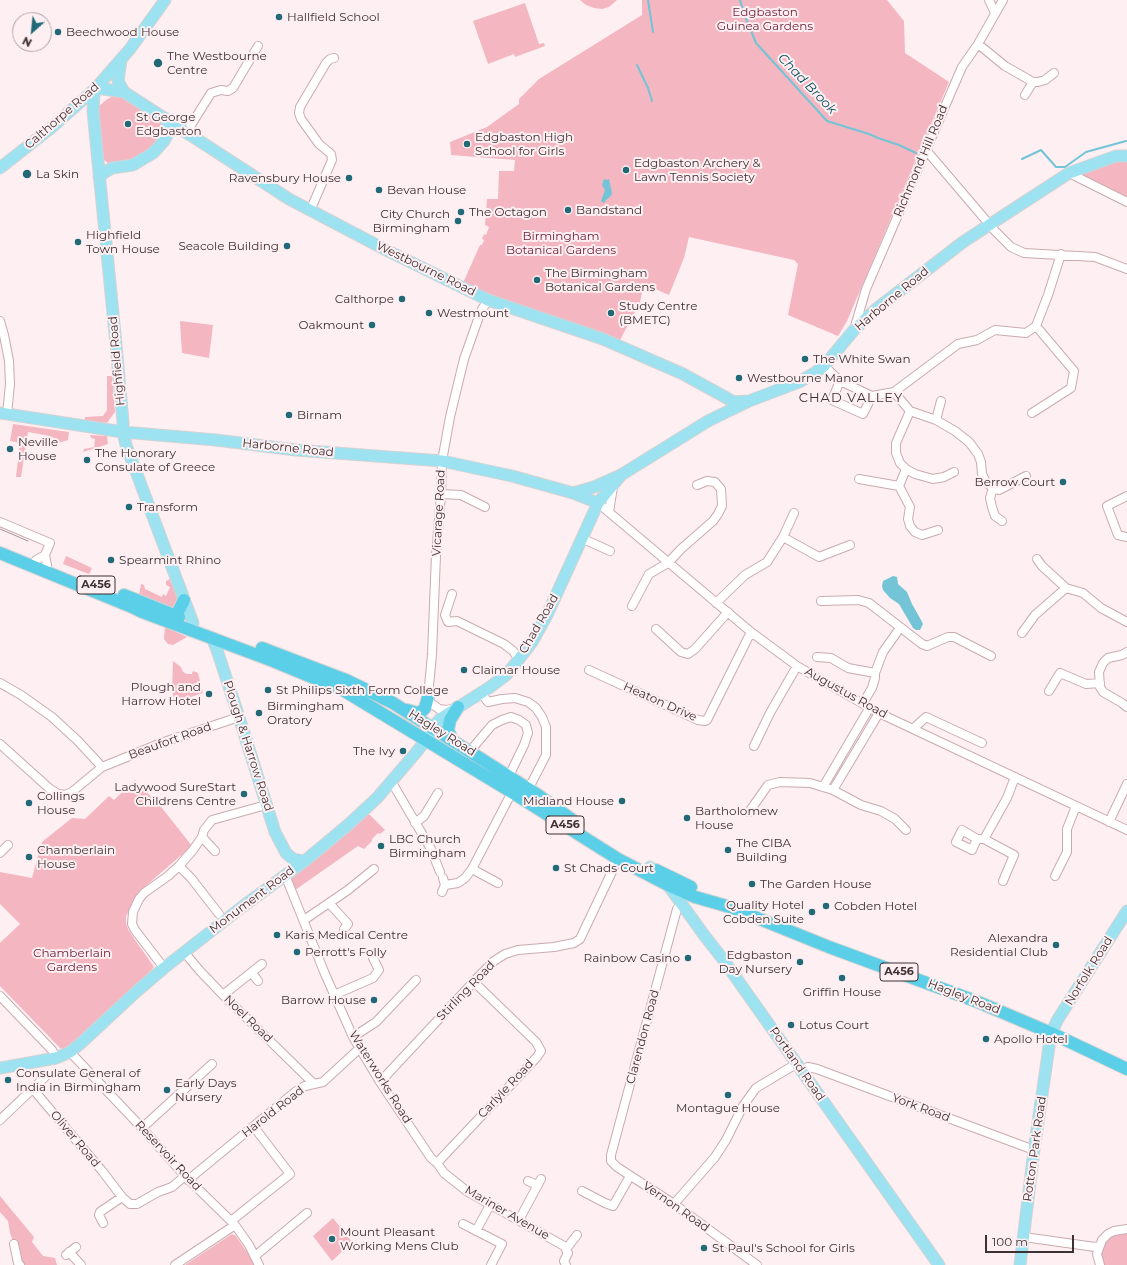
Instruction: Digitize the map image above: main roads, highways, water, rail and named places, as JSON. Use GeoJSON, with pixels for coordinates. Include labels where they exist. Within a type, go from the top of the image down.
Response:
{"type":"FeatureCollection","features":[{"type":"Feature","properties":{"kind":"highway","name":"Hagley Road"},"geometry":{"type":"LineString","coordinates":[[0,545],[42,560],[175,615],[193,623],[211,634]]}},
{"type":"Feature","properties":{"kind":"highway","name":"Hagley Road"},"geometry":{"type":"LineString","coordinates":[[0,553],[142,612],[278,653],[344,685],[386,700],[433,727],[470,752],[529,788],[589,832],[650,867],[730,907]]}},
{"type":"Feature","properties":{"kind":"highway"},"geometry":{"type":"LineString","coordinates":[[175,615],[184,600]]}},
{"type":"Feature","properties":{"kind":"highway","name":"Hagley Road"},"geometry":{"type":"LineString","coordinates":[[344,685],[426,740],[511,791],[618,859],[668,885],[695,897],[730,907],[823,944],[973,1000],[1052,1032],[1127,1069]]}},
{"type":"Feature","properties":{"kind":"highway"},"geometry":{"type":"LineString","coordinates":[[402,708],[417,713],[422,711],[425,708],[428,697]]}},
{"type":"Feature","properties":{"kind":"highway"},"geometry":{"type":"LineString","coordinates":[[386,700],[393,711],[414,725],[426,740]]}},
{"type":"Feature","properties":{"kind":"highway"},"geometry":{"type":"LineString","coordinates":[[452,740],[448,730],[450,720],[458,707]]}},
{"type":"Feature","properties":{"kind":"highway"},"geometry":{"type":"LineString","coordinates":[[509,776],[507,780],[511,791]]}},
{"type":"Feature","properties":{"kind":"main road","name":"Calthorpe Road"},"geometry":{"type":"LineString","coordinates":[[0,168],[51,128],[96,88],[121,60],[165,0]]}},
{"type":"Feature","properties":{"kind":"main road"},"geometry":{"type":"LineString","coordinates":[[121,60],[118,80],[121,91]]}},
{"type":"Feature","properties":{"kind":"main road"},"geometry":{"type":"LineString","coordinates":[[96,88],[121,91]]}},
{"type":"Feature","properties":{"kind":"main road","name":"Highfield Road"},"geometry":{"type":"LineString","coordinates":[[96,88],[94,94],[93,111],[115,332],[123,432],[126,445],[193,623]]}},
{"type":"Feature","properties":{"kind":"main road"},"geometry":{"type":"LineString","coordinates":[[93,111],[102,99],[121,91]]}},
{"type":"Feature","properties":{"kind":"main road","name":"Westbourne Road"},"geometry":{"type":"LineString","coordinates":[[121,91],[310,211],[488,300],[603,339],[683,374],[734,405]]}},
{"type":"Feature","properties":{"kind":"main road"},"geometry":{"type":"LineString","coordinates":[[99,177],[112,168],[132,165],[153,153],[164,141],[167,135],[167,119]]}},
{"type":"Feature","properties":{"kind":"main road"},"geometry":{"type":"LineString","coordinates":[[98,154],[100,160],[112,168]]}},
{"type":"Feature","properties":{"kind":"main road","name":"Harborne Road"},"geometry":{"type":"LineString","coordinates":[[573,493],[594,487],[621,475],[734,405],[749,401],[799,382],[824,366],[854,330],[875,310],[937,261],[990,224],[1069,173],[1116,156],[1127,156]]}},
{"type":"Feature","properties":{"kind":"main road","name":"Harborne Road"},"geometry":{"type":"LineString","coordinates":[[4,414],[123,432],[216,440],[296,450],[442,461],[512,476],[573,493],[601,508],[613,484],[621,475]]}},
{"type":"Feature","properties":{"kind":"main road","name":"Chad Road"},"geometry":{"type":"LineString","coordinates":[[433,727],[440,719],[506,675],[519,659],[532,642],[581,538],[601,508]]}},
{"type":"Feature","properties":{"kind":"main road","name":"Plough & Harrow Road"},"geometry":{"type":"LineString","coordinates":[[211,634],[275,832],[286,853],[287,866],[285,875]]}},
{"type":"Feature","properties":{"kind":"main road","name":"Monument Road"},"geometry":{"type":"LineString","coordinates":[[0,1068],[56,1058],[70,1052],[136,991],[164,968],[349,824],[377,798],[390,783],[426,740],[433,727]]}},
{"type":"Feature","properties":{"kind":"main road"},"geometry":{"type":"LineString","coordinates":[[286,853],[293,859],[303,861]]}},
{"type":"Feature","properties":{"kind":"main road","name":"Portland Road"},"geometry":{"type":"LineString","coordinates":[[650,867],[668,885],[722,958],[939,1265]]}},
{"type":"Feature","properties":{"kind":"main road","name":"Norfolk Road"},"geometry":{"type":"LineString","coordinates":[[1052,1032],[1058,1020],[1127,911]]}},
{"type":"Feature","properties":{"kind":"main road","name":"Rotton Park Road"},"geometry":{"type":"LineString","coordinates":[[1020,1265],[1034,1150],[1052,1032]]}},
{"type":"Feature","properties":{"kind":"water"},"geometry":{"type":"Polygon","coordinates":[[[604,179],[609,179],[612,193],[604,203],[601,201],[605,190],[602,185],[604,179]]]}},
{"type":"Feature","properties":{"kind":"water"},"geometry":{"type":"Polygon","coordinates":[[[893,576],[897,577],[898,584],[907,592],[923,624],[920,630],[913,628],[899,604],[890,598],[883,590],[883,581],[893,576]]]}},
{"type":"Feature","properties":{"kind":"waterway"},"geometry":{"type":"LineString","coordinates":[[648,0],[653,32]]}},
{"type":"Feature","properties":{"kind":"waterway","name":"Chad Brook"},"geometry":{"type":"LineString","coordinates":[[740,0],[756,43],[827,121],[869,134],[916,153]]}},
{"type":"Feature","properties":{"kind":"waterway"},"geometry":{"type":"LineString","coordinates":[[637,65],[648,88],[652,101]]}},
{"type":"Feature","properties":{"kind":"waterway","name":"Chad Brook"},"geometry":{"type":"LineString","coordinates":[[1022,159],[1041,150],[1056,167],[1065,167],[1086,152],[1126,141]]}},
{"type":"Feature","properties":{"kind":"tram line"},"geometry":{"type":"LineString","coordinates":[[0,529],[28,541]]}},
{"type":"Feature","properties":{"kind":"place","name":"Hallfield School"},"geometry":{"type":"Point","coordinates":[279,17]}},
{"type":"Feature","properties":{"kind":"place","name":"Beechwood House"},"geometry":{"type":"Point","coordinates":[58,32]}},
{"type":"Feature","properties":{"kind":"place","name":"The Westbourne Centre"},"geometry":{"type":"Point","coordinates":[158,63]}},
{"type":"Feature","properties":{"kind":"place","name":"St George Edgbaston"},"geometry":{"type":"Point","coordinates":[128,124]}},
{"type":"Feature","properties":{"kind":"place","name":"Edgbaston High School for Girls"},"geometry":{"type":"Point","coordinates":[467,144]}},
{"type":"Feature","properties":{"kind":"place","name":"Edgbaston Archery & Lawn Tennis Society"},"geometry":{"type":"Point","coordinates":[626,170]}},
{"type":"Feature","properties":{"kind":"place","name":"La Skin"},"geometry":{"type":"Point","coordinates":[27,174]}},
{"type":"Feature","properties":{"kind":"place","name":"Ravensbury House"},"geometry":{"type":"Point","coordinates":[349,178]}},
{"type":"Feature","properties":{"kind":"place","name":"Bevan House"},"geometry":{"type":"Point","coordinates":[379,190]}},
{"type":"Feature","properties":{"kind":"place","name":"Bandstand"},"geometry":{"type":"Point","coordinates":[568,210]}},
{"type":"Feature","properties":{"kind":"place","name":"The Octagon"},"geometry":{"type":"Point","coordinates":[461,212]}},
{"type":"Feature","properties":{"kind":"place","name":"City Church Birmingham"},"geometry":{"type":"Point","coordinates":[458,221]}},
{"type":"Feature","properties":{"kind":"place","name":"Highfield Town House"},"geometry":{"type":"Point","coordinates":[78,242]}},
{"type":"Feature","properties":{"kind":"place","name":"Seacole Building"},"geometry":{"type":"Point","coordinates":[287,246]}},
{"type":"Feature","properties":{"kind":"place","name":"The Birmingham Botanical Gardens"},"geometry":{"type":"Point","coordinates":[537,280]}},
{"type":"Feature","properties":{"kind":"place","name":"Calthorpe"},"geometry":{"type":"Point","coordinates":[402,299]}},
{"type":"Feature","properties":{"kind":"place","name":"Westmount"},"geometry":{"type":"Point","coordinates":[429,313]}},
{"type":"Feature","properties":{"kind":"place","name":"Study Centre (BMETC)"},"geometry":{"type":"Point","coordinates":[611,313]}},
{"type":"Feature","properties":{"kind":"place","name":"Oakmount"},"geometry":{"type":"Point","coordinates":[372,325]}},
{"type":"Feature","properties":{"kind":"place","name":"The White Swan"},"geometry":{"type":"Point","coordinates":[805,359]}},
{"type":"Feature","properties":{"kind":"place","name":"Westbourne Manor"},"geometry":{"type":"Point","coordinates":[739,378]}},
{"type":"Feature","properties":{"kind":"place","name":"Birnam"},"geometry":{"type":"Point","coordinates":[289,415]}},
{"type":"Feature","properties":{"kind":"place","name":"Neville House"},"geometry":{"type":"Point","coordinates":[10,449]}},
{"type":"Feature","properties":{"kind":"place","name":"The Honorary Consulate of Greece"},"geometry":{"type":"Point","coordinates":[87,460]}},
{"type":"Feature","properties":{"kind":"place","name":"Berrow Court"},"geometry":{"type":"Point","coordinates":[1063,482]}},
{"type":"Feature","properties":{"kind":"place","name":"Transform"},"geometry":{"type":"Point","coordinates":[129,507]}},
{"type":"Feature","properties":{"kind":"place","name":"Spearmint Rhino"},"geometry":{"type":"Point","coordinates":[111,560]}},
{"type":"Feature","properties":{"kind":"place","name":"Claimar House"},"geometry":{"type":"Point","coordinates":[464,670]}},
{"type":"Feature","properties":{"kind":"place","name":"St Philips Sixth Form College"},"geometry":{"type":"Point","coordinates":[268,690]}},
{"type":"Feature","properties":{"kind":"place","name":"Plough and Harrow Hotel"},"geometry":{"type":"Point","coordinates":[209,694]}},
{"type":"Feature","properties":{"kind":"place","name":"Birmingham Oratory"},"geometry":{"type":"Point","coordinates":[259,713]}},
{"type":"Feature","properties":{"kind":"place","name":"The Ivy"},"geometry":{"type":"Point","coordinates":[403,751]}},
{"type":"Feature","properties":{"kind":"place","name":"Ladywood SureStart Childrens Centre"},"geometry":{"type":"Point","coordinates":[244,794]}},
{"type":"Feature","properties":{"kind":"place","name":"Midland House"},"geometry":{"type":"Point","coordinates":[622,801]}},
{"type":"Feature","properties":{"kind":"place","name":"Collings House"},"geometry":{"type":"Point","coordinates":[29,803]}},
{"type":"Feature","properties":{"kind":"place","name":"Bartholomew House"},"geometry":{"type":"Point","coordinates":[687,818]}},
{"type":"Feature","properties":{"kind":"place","name":"LBC Church Birmingham"},"geometry":{"type":"Point","coordinates":[381,846]}},
{"type":"Feature","properties":{"kind":"place","name":"The CIBA Building"},"geometry":{"type":"Point","coordinates":[728,850]}},
{"type":"Feature","properties":{"kind":"place","name":"Chamberlain House"},"geometry":{"type":"Point","coordinates":[29,857]}},
{"type":"Feature","properties":{"kind":"place","name":"St Chads Court"},"geometry":{"type":"Point","coordinates":[556,868]}},
{"type":"Feature","properties":{"kind":"place","name":"The Garden House"},"geometry":{"type":"Point","coordinates":[752,884]}},
{"type":"Feature","properties":{"kind":"place","name":"Cobden Hotel"},"geometry":{"type":"Point","coordinates":[826,906]}},
{"type":"Feature","properties":{"kind":"place","name":"Quality Hotel Cobden Suite"},"geometry":{"type":"Point","coordinates":[812,912]}},
{"type":"Feature","properties":{"kind":"place","name":"Karis Medical Centre"},"geometry":{"type":"Point","coordinates":[277,935]}},
{"type":"Feature","properties":{"kind":"place","name":"Alexandra Residential Club"},"geometry":{"type":"Point","coordinates":[1056,945]}},
{"type":"Feature","properties":{"kind":"place","name":"Perrott's Folly"},"geometry":{"type":"Point","coordinates":[297,952]}},
{"type":"Feature","properties":{"kind":"place","name":"Rainbow Casino"},"geometry":{"type":"Point","coordinates":[688,958]}},
{"type":"Feature","properties":{"kind":"place","name":"Edgbaston Day Nursery"},"geometry":{"type":"Point","coordinates":[800,962]}},
{"type":"Feature","properties":{"kind":"place","name":"Griffin House"},"geometry":{"type":"Point","coordinates":[842,978]}},
{"type":"Feature","properties":{"kind":"place","name":"Barrow House"},"geometry":{"type":"Point","coordinates":[374,1000]}},
{"type":"Feature","properties":{"kind":"place","name":"Lotus Court"},"geometry":{"type":"Point","coordinates":[791,1025]}},
{"type":"Feature","properties":{"kind":"place","name":"Apollo Hotel"},"geometry":{"type":"Point","coordinates":[986,1039]}},
{"type":"Feature","properties":{"kind":"place","name":"Consulate General of India in Birmingham"},"geometry":{"type":"Point","coordinates":[8,1080]}},
{"type":"Feature","properties":{"kind":"place","name":"Early Days Nursery"},"geometry":{"type":"Point","coordinates":[167,1090]}},
{"type":"Feature","properties":{"kind":"place","name":"Montague House"},"geometry":{"type":"Point","coordinates":[728,1095]}},
{"type":"Feature","properties":{"kind":"place","name":"Mount Pleasant Working Mens Club"},"geometry":{"type":"Point","coordinates":[332,1239]}},
{"type":"Feature","properties":{"kind":"place","name":"St Paul's School for Girls"},"geometry":{"type":"Point","coordinates":[704,1248]}},
{"type":"Feature","properties":{"kind":"district","name":"CHAD VALLEY"},"geometry":{"type":"Point","coordinates":[851,398]}},
{"type":"Feature","properties":{"kind":"park label","name":"Edgbaston Guinea Gardens"},"geometry":{"type":"Point","coordinates":[765,19]}},
{"type":"Feature","properties":{"kind":"park label","name":"Birmingham Botanical Gardens"},"geometry":{"type":"Point","coordinates":[561,243]}},
{"type":"Feature","properties":{"kind":"park label","name":"Chamberlain Gardens"},"geometry":{"type":"Point","coordinates":[72,960]}}]}
